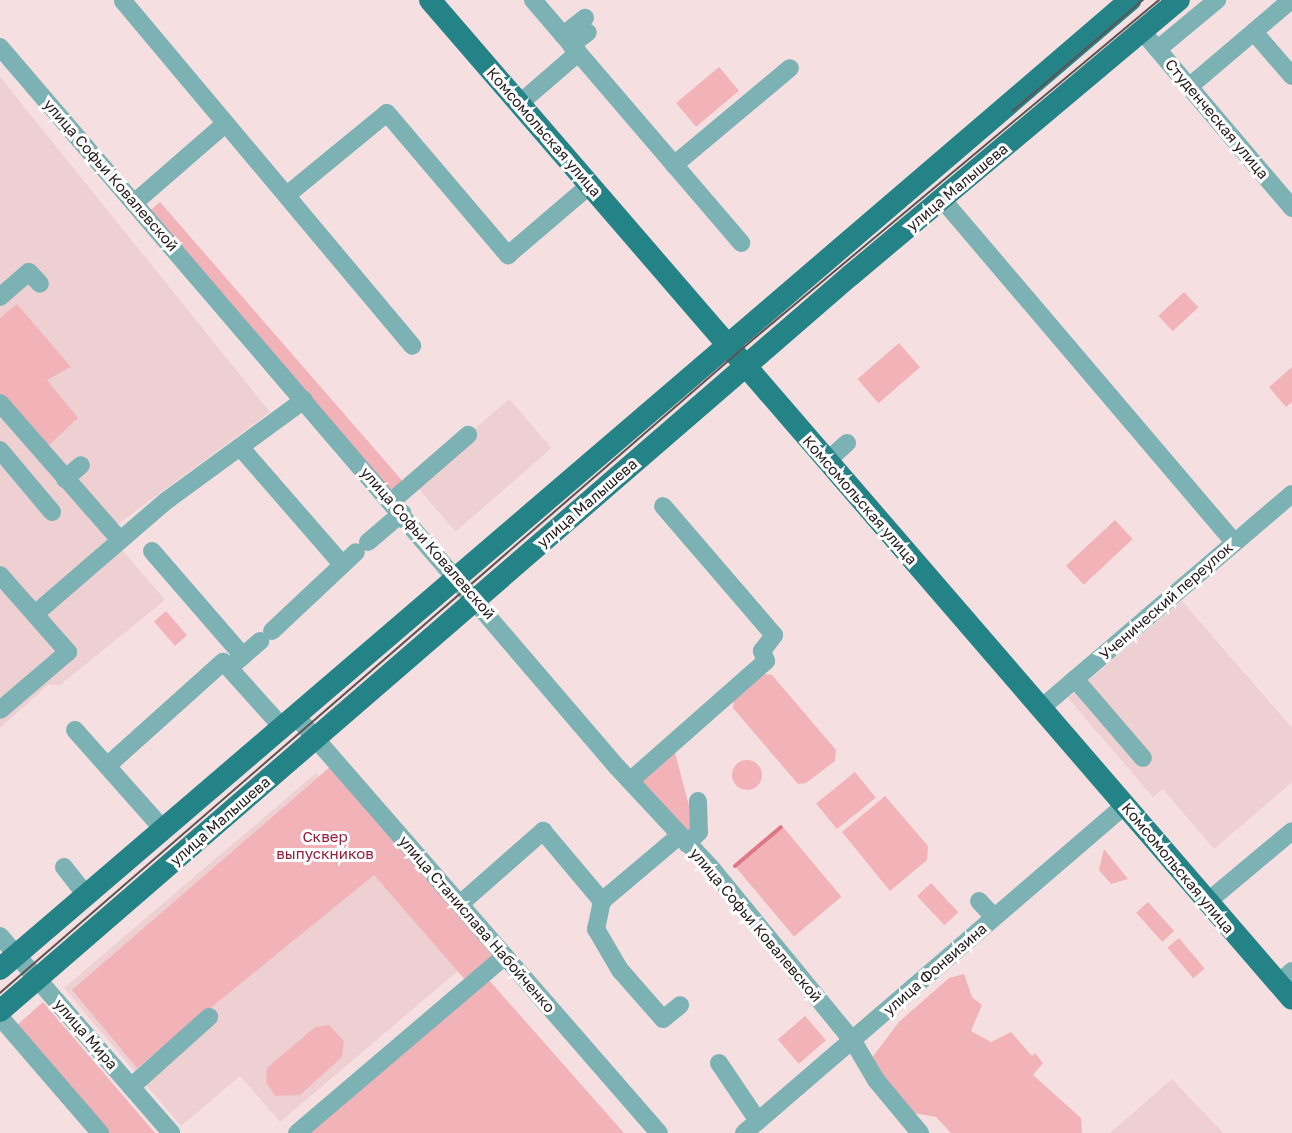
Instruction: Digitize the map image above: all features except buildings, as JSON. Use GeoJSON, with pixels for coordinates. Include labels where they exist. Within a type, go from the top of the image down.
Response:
{"type":"FeatureCollection","features":[{"type":"Feature","properties":{"kind":"main road","name":"Комсомольская улица"},"geometry":{"type":"LineString","coordinates":[[430,0],[1125,805],[1206,903],[1287,985]]}},
{"type":"Feature","properties":{"kind":"main road","name":"улица Малышева"},"geometry":{"type":"LineString","coordinates":[[0,1011],[745,366],[1179,0]]}},
{"type":"Feature","properties":{"kind":"main road","name":"улица Малышева"},"geometry":{"type":"LineString","coordinates":[[0,969],[1125,2]]}},
{"type":"Feature","properties":{"kind":"street"},"geometry":{"type":"LineString","coordinates":[[533,0],[741,243]]}},
{"type":"Feature","properties":{"kind":"street"},"geometry":{"type":"LineString","coordinates":[[1158,49],[1217,0]]}},
{"type":"Feature","properties":{"kind":"street"},"geometry":{"type":"LineString","coordinates":[[1190,86],[1291,0]]}},
{"type":"Feature","properties":{"kind":"street"},"geometry":{"type":"LineString","coordinates":[[123,1],[412,346]]}},
{"type":"Feature","properties":{"kind":"street"},"geometry":{"type":"LineString","coordinates":[[520,103],[587,25]]}},
{"type":"Feature","properties":{"kind":"street","name":"Студенческая улица"},"geometry":{"type":"LineString","coordinates":[[1142,31],[1292,208]]}},
{"type":"Feature","properties":{"kind":"street"},"geometry":{"type":"LineString","coordinates":[[1254,32],[1292,76]]}},
{"type":"Feature","properties":{"kind":"street","name":"улица Софьи Ковалевской"},"geometry":{"type":"LineString","coordinates":[[0,47],[47,110],[134,203],[683,840],[853,1041],[876,1080],[920,1133]]}},
{"type":"Feature","properties":{"kind":"street"},"geometry":{"type":"LineString","coordinates":[[674,165],[790,68]]}},
{"type":"Feature","properties":{"kind":"street"},"geometry":{"type":"LineString","coordinates":[[287,195],[387,113],[508,255],[590,185]]}},
{"type":"Feature","properties":{"kind":"street"},"geometry":{"type":"LineString","coordinates":[[134,203],[225,124]]}},
{"type":"Feature","properties":{"kind":"street"},"geometry":{"type":"LineString","coordinates":[[942,199],[1234,542]]}},
{"type":"Feature","properties":{"kind":"street"},"geometry":{"type":"LineString","coordinates":[[0,297],[29,272],[40,284]]}},
{"type":"Feature","properties":{"kind":"street"},"geometry":{"type":"LineString","coordinates":[[35,614],[120,540],[304,400]]}},
{"type":"Feature","properties":{"kind":"street"},"geometry":{"type":"LineString","coordinates":[[0,403],[120,540]]}},
{"type":"Feature","properties":{"kind":"street"},"geometry":{"type":"LineString","coordinates":[[107,766],[223,662],[229,668],[266,636],[355,553],[468,435]]}},
{"type":"Feature","properties":{"kind":"street"},"geometry":{"type":"LineString","coordinates":[[827,461],[847,443]]}},
{"type":"Feature","properties":{"kind":"street"},"geometry":{"type":"LineString","coordinates":[[241,448],[355,553]]}},
{"type":"Feature","properties":{"kind":"street"},"geometry":{"type":"LineString","coordinates":[[0,450],[52,512]]}},
{"type":"Feature","properties":{"kind":"street"},"geometry":{"type":"LineString","coordinates":[[65,479],[81,465]]}},
{"type":"Feature","properties":{"kind":"street","name":"Ученический переулок"},"geometry":{"type":"LineString","coordinates":[[1040,709],[1292,494]]}},
{"type":"Feature","properties":{"kind":"street"},"geometry":{"type":"LineString","coordinates":[[631,780],[766,661],[762,651],[774,635],[663,506]]}},
{"type":"Feature","properties":{"kind":"street"},"geometry":{"type":"LineString","coordinates":[[152,551],[243,656]]}},
{"type":"Feature","properties":{"kind":"street"},"geometry":{"type":"LineString","coordinates":[[0,575],[68,652],[0,710]]}},
{"type":"Feature","properties":{"kind":"street","name":"улица Станислава Набойченко"},"geometry":{"type":"LineString","coordinates":[[229,668],[288,721],[316,738],[659,1133]]}},
{"type":"Feature","properties":{"kind":"street"},"geometry":{"type":"LineString","coordinates":[[1075,679],[1143,758]]}},
{"type":"Feature","properties":{"kind":"street"},"geometry":{"type":"LineString","coordinates":[[75,730],[163,829]]}},
{"type":"Feature","properties":{"kind":"street"},"geometry":{"type":"LineString","coordinates":[[680,1005],[663,1019],[620,970],[596,929],[602,901],[683,840],[699,832],[698,801]]}},
{"type":"Feature","properties":{"kind":"street","name":"улица Фонвизина"},"geometry":{"type":"LineString","coordinates":[[744,1133],[1125,805]]}},
{"type":"Feature","properties":{"kind":"street"},"geometry":{"type":"LineString","coordinates":[[460,904],[543,831],[602,901]]}},
{"type":"Feature","properties":{"kind":"street"},"geometry":{"type":"LineString","coordinates":[[1206,903],[1292,831]]}},
{"type":"Feature","properties":{"kind":"street"},"geometry":{"type":"LineString","coordinates":[[64,867],[86,895]]}},
{"type":"Feature","properties":{"kind":"street"},"geometry":{"type":"LineString","coordinates":[[979,901],[994,917]]}},
{"type":"Feature","properties":{"kind":"street","name":"улица Мира"},"geometry":{"type":"LineString","coordinates":[[0,936],[171,1133]]}},
{"type":"Feature","properties":{"kind":"street"},"geometry":{"type":"LineString","coordinates":[[297,1133],[506,956]]}},
{"type":"Feature","properties":{"kind":"street"},"geometry":{"type":"LineString","coordinates":[[0,1017],[100,1133]]}},
{"type":"Feature","properties":{"kind":"street"},"geometry":{"type":"LineString","coordinates":[[131,1087],[209,1017]]}},
{"type":"Feature","properties":{"kind":"street"},"geometry":{"type":"LineString","coordinates":[[719,1063],[758,1121]]}},
{"type":"Feature","properties":{"kind":"shaded area"},"geometry":{"type":"Polygon","coordinates":[[[0,77],[270,412],[107,532],[165,600],[60,685],[48,685],[0,728],[0,77]]]}},
{"type":"Feature","properties":{"kind":"shaded area"},"geometry":{"type":"Polygon","coordinates":[[[509,399],[552,448],[456,531],[413,482],[509,399]]]}},
{"type":"Feature","properties":{"kind":"shaded area"},"geometry":{"type":"Polygon","coordinates":[[[1182,601],[1292,728],[1292,782],[1214,849],[1163,789],[1153,797],[1068,698],[1182,601]]]}},
{"type":"Feature","properties":{"kind":"shaded area"},"geometry":{"type":"Polygon","coordinates":[[[316,773],[473,958],[280,1122],[240,1076],[181,1126],[64,988],[316,773]]]}},
{"type":"Feature","properties":{"kind":"shaded area"},"geometry":{"type":"Polygon","coordinates":[[[1172,1079],[1223,1133],[1110,1133],[1172,1079]]]}},
{"type":"Feature","properties":{"kind":"green space"},"geometry":{"type":"Polygon","coordinates":[[[719,67],[739,91],[696,127],[676,103],[719,67]]]}},
{"type":"Feature","properties":{"kind":"green space"},"geometry":{"type":"Polygon","coordinates":[[[160,202],[404,483],[393,493],[149,212],[160,202]]]}},
{"type":"Feature","properties":{"kind":"green space"},"geometry":{"type":"Polygon","coordinates":[[[1184,292],[1198,307],[1173,331],[1158,316],[1184,292]]]}},
{"type":"Feature","properties":{"kind":"green space"},"geometry":{"type":"Polygon","coordinates":[[[17,304],[71,367],[47,380],[78,418],[48,446],[0,393],[0,318],[17,304]]]}},
{"type":"Feature","properties":{"kind":"green space"},"geometry":{"type":"Polygon","coordinates":[[[899,343],[920,367],[878,403],[857,379],[899,343]]]}},
{"type":"Feature","properties":{"kind":"green space"},"geometry":{"type":"Polygon","coordinates":[[[1292,367],[1292,402],[1286,407],[1269,387],[1292,367]]]}},
{"type":"Feature","properties":{"kind":"green space"},"geometry":{"type":"Polygon","coordinates":[[[1115,520],[1133,539],[1084,585],[1066,566],[1115,520]]]}},
{"type":"Feature","properties":{"kind":"green space"},"geometry":{"type":"Polygon","coordinates":[[[166,611],[187,635],[175,646],[154,621],[166,611]]]}},
{"type":"Feature","properties":{"kind":"green space"},"geometry":{"type":"Polygon","coordinates":[[[763,674],[772,675],[836,750],[835,761],[806,783],[798,784],[733,708],[734,697],[763,674]]]}},
{"type":"Feature","properties":{"kind":"green space"},"geometry":{"type":"Polygon","coordinates":[[[674,749],[693,821],[686,839],[635,781],[674,749]]]}},
{"type":"Feature","properties":{"kind":"green space"},"geometry":{"type":"Polygon","coordinates":[[[747,760],[753,761],[761,769],[761,781],[753,789],[747,790],[741,789],[733,781],[732,775],[733,769],[741,761],[747,760]]]}},
{"type":"Feature","properties":{"kind":"green space","name":"Сквер выпускников"},"geometry":{"type":"Polygon","coordinates":[[[330,767],[494,957],[467,982],[374,875],[137,1068],[72,990],[330,767]]]}},
{"type":"Feature","properties":{"kind":"green space"},"geometry":{"type":"Polygon","coordinates":[[[855,772],[876,798],[837,829],[816,803],[855,772]]]}},
{"type":"Feature","properties":{"kind":"green space"},"geometry":{"type":"Polygon","coordinates":[[[885,796],[928,846],[927,860],[890,891],[842,832],[885,796]]]}},
{"type":"Feature","properties":{"kind":"green space"},"geometry":{"type":"Polygon","coordinates":[[[783,827],[841,897],[794,937],[736,867],[783,827]]]}},
{"type":"Feature","properties":{"kind":"green space"},"geometry":{"type":"Polygon","coordinates":[[[1104,849],[1128,879],[1111,884],[1099,870],[1104,849]]]}},
{"type":"Feature","properties":{"kind":"green space"},"geometry":{"type":"Polygon","coordinates":[[[931,883],[958,912],[944,925],[917,896],[931,883]]]}},
{"type":"Feature","properties":{"kind":"green space"},"geometry":{"type":"Polygon","coordinates":[[[1148,902],[1174,931],[1162,942],[1136,913],[1148,902]]]}},
{"type":"Feature","properties":{"kind":"green space"},"geometry":{"type":"Polygon","coordinates":[[[1179,938],[1205,969],[1193,978],[1168,948],[1179,938]]]}},
{"type":"Feature","properties":{"kind":"green space"},"geometry":{"type":"Polygon","coordinates":[[[964,974],[972,997],[982,1005],[971,1031],[991,1042],[1011,1032],[1032,1056],[1035,1053],[1043,1063],[1033,1075],[1081,1118],[1082,1133],[951,1133],[936,1117],[914,1113],[897,1095],[871,1059],[899,1022],[949,978],[964,974]]]}},
{"type":"Feature","properties":{"kind":"green space"},"geometry":{"type":"Polygon","coordinates":[[[488,979],[624,1133],[307,1133],[488,979]]]}},
{"type":"Feature","properties":{"kind":"green space"},"geometry":{"type":"Polygon","coordinates":[[[43,1002],[155,1133],[108,1133],[16,1026],[43,1002]]]}},
{"type":"Feature","properties":{"kind":"green space"},"geometry":{"type":"Polygon","coordinates":[[[805,1016],[826,1040],[799,1064],[778,1040],[805,1016]]]}},
{"type":"Feature","properties":{"kind":"green space"},"geometry":{"type":"Polygon","coordinates":[[[329,1025],[344,1041],[342,1057],[300,1095],[275,1096],[266,1082],[267,1068],[315,1027],[329,1025]]]}},
{"type":"Feature","properties":{"kind":"waterway"},"geometry":{"type":"LineString","coordinates":[[735,866],[781,827]]}},
{"type":"Feature","properties":{"kind":"tram line"},"geometry":{"type":"LineString","coordinates":[[1013,111],[1143,0]]}},
{"type":"Feature","properties":{"kind":"tram line"},"geometry":{"type":"LineString","coordinates":[[0,993],[756,337],[1159,0]]}}]}
